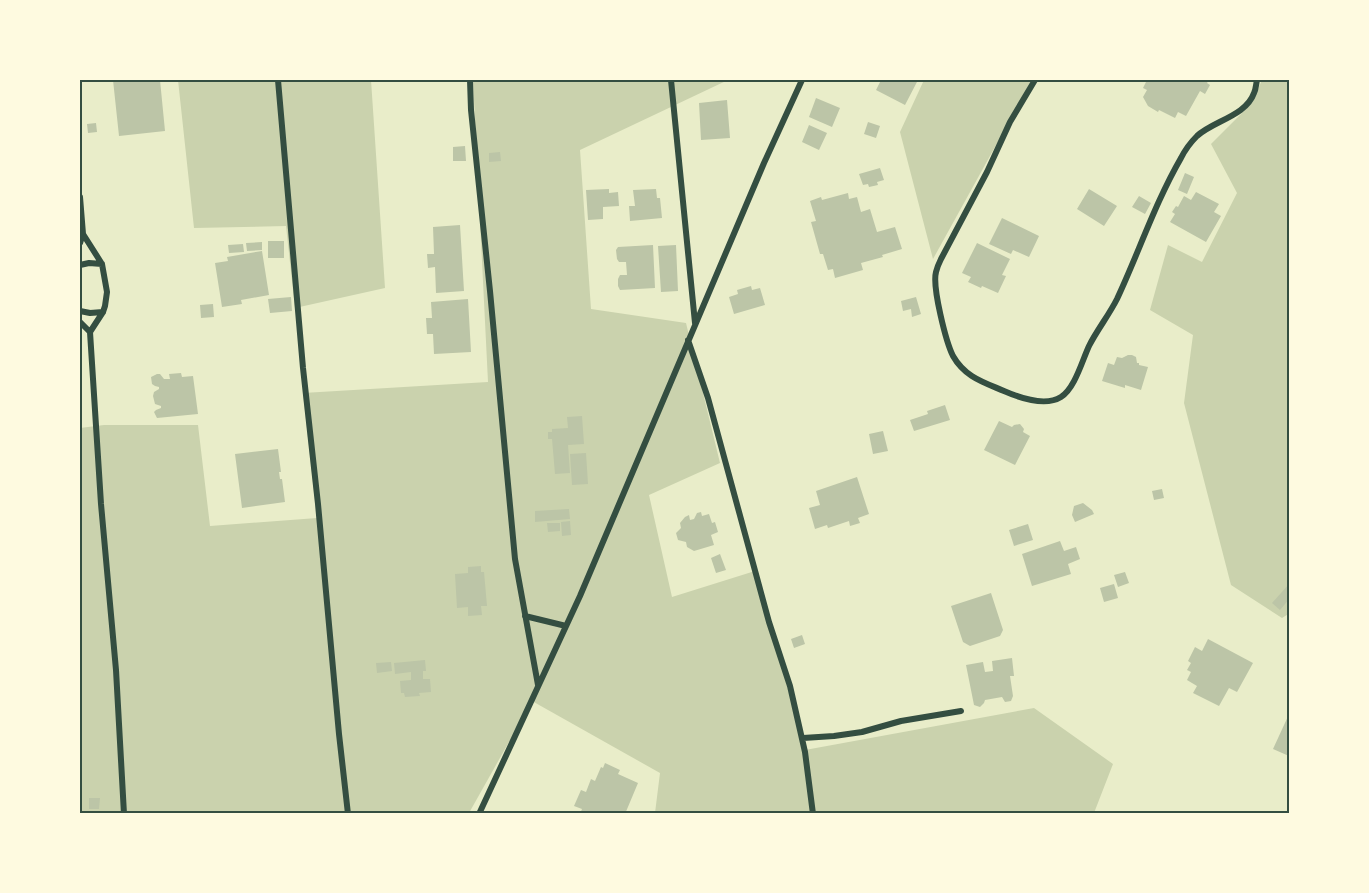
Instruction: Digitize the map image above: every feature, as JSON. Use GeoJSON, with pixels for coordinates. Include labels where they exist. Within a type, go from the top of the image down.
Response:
{"type":"FeatureCollection","features":[{"type":"Feature","properties":{"kind":"street"},"geometry":{"type":"LineString","coordinates":[[278,80],[303,368],[348,813]]}},
{"type":"Feature","properties":{"kind":"street"},"geometry":{"type":"LineString","coordinates":[[470,80],[471,110],[496,346],[515,559],[538,685]]}},
{"type":"Feature","properties":{"kind":"street"},"geometry":{"type":"LineString","coordinates":[[671,80],[695,324]]}},
{"type":"Feature","properties":{"kind":"street"},"geometry":{"type":"LineString","coordinates":[[479,813],[606,536],[688,339],[802,80]]}},
{"type":"Feature","properties":{"kind":"street"},"geometry":{"type":"LineString","coordinates":[[1035,80],[1010,122],[935,273],[936,287],[951,351],[959,366],[969,376],[1008,393],[1035,401],[1049,402],[1069,391],[1090,345],[1116,300],[1152,216],[1181,158],[1196,136],[1236,114],[1247,103],[1254,95],[1257,80]]}},
{"type":"Feature","properties":{"kind":"street"},"geometry":{"type":"LineString","coordinates":[[80,197],[83,234],[80,243]]}},
{"type":"Feature","properties":{"kind":"street"},"geometry":{"type":"LineString","coordinates":[[83,234],[102,264],[107,292],[103,312],[90,332],[100,504],[116,670],[124,813]]}},
{"type":"Feature","properties":{"kind":"street"},"geometry":{"type":"LineString","coordinates":[[80,265],[102,264]]}},
{"type":"Feature","properties":{"kind":"street"},"geometry":{"type":"LineString","coordinates":[[80,311],[103,312]]}},
{"type":"Feature","properties":{"kind":"street"},"geometry":{"type":"LineString","coordinates":[[80,322],[90,332]]}},
{"type":"Feature","properties":{"kind":"street"},"geometry":{"type":"LineString","coordinates":[[688,339],[714,418],[769,622],[790,686],[802,738],[813,813]]}},
{"type":"Feature","properties":{"kind":"street"},"geometry":{"type":"LineString","coordinates":[[525,616],[566,626]]}},
{"type":"Feature","properties":{"kind":"street"},"geometry":{"type":"LineString","coordinates":[[802,738],[862,732],[901,721],[961,711]]}},
{"type":"Feature","properties":{"kind":"green space"},"geometry":{"type":"Polygon","coordinates":[[[178,80],[371,80],[385,288],[295,308],[286,226],[194,228],[178,80]]]}},
{"type":"Feature","properties":{"kind":"green space"},"geometry":{"type":"Polygon","coordinates":[[[473,80],[728,80],[580,150],[591,309],[686,323],[720,463],[649,495],[672,597],[755,571],[805,750],[1034,708],[1113,764],[1094,813],[655,813],[660,773],[532,701],[469,813],[80,813],[80,428],[104,425],[198,425],[210,526],[317,518],[303,393],[488,382],[473,80]]]}},
{"type":"Feature","properties":{"kind":"green space"},"geometry":{"type":"Polygon","coordinates":[[[924,80],[1032,80],[933,259],[900,132],[924,80]]]}},
{"type":"Feature","properties":{"kind":"green space"},"geometry":{"type":"Polygon","coordinates":[[[1262,80],[1289,80],[1290,613],[1282,618],[1231,585],[1184,403],[1193,335],[1150,310],[1168,245],[1202,262],[1237,193],[1211,144],[1252,103],[1262,80]]]}},
{"type":"Feature","properties":{"kind":"building"},"geometry":{"type":"Polygon","coordinates":[[[113,80],[160,80],[165,131],[119,136],[113,80]]]}},
{"type":"Feature","properties":{"kind":"building"},"geometry":{"type":"Polygon","coordinates":[[[881,80],[918,80],[905,105],[876,90],[881,80]]]}},
{"type":"Feature","properties":{"kind":"building"},"geometry":{"type":"Polygon","coordinates":[[[1147,80],[1209,80],[1207,83],[1210,85],[1205,94],[1200,91],[1186,116],[1178,112],[1175,118],[1148,106],[1143,97],[1147,90],[1143,88],[1147,80]]]}},
{"type":"Feature","properties":{"kind":"building"},"geometry":{"type":"Polygon","coordinates":[[[816,98],[840,108],[832,127],[809,117],[816,98]]]}},
{"type":"Feature","properties":{"kind":"building"},"geometry":{"type":"Polygon","coordinates":[[[727,100],[730,138],[701,140],[699,103],[727,100]]]}},
{"type":"Feature","properties":{"kind":"building"},"geometry":{"type":"Polygon","coordinates":[[[868,122],[880,126],[876,138],[864,134],[868,122]]]}},
{"type":"Feature","properties":{"kind":"building"},"geometry":{"type":"Polygon","coordinates":[[[96,123],[97,132],[88,133],[87,124],[96,123]]]}},
{"type":"Feature","properties":{"kind":"building"},"geometry":{"type":"Polygon","coordinates":[[[809,125],[827,133],[819,150],[802,142],[809,125]]]}},
{"type":"Feature","properties":{"kind":"building"},"geometry":{"type":"Polygon","coordinates":[[[465,146],[466,161],[453,161],[453,147],[465,146]]]}},
{"type":"Feature","properties":{"kind":"building"},"geometry":{"type":"Polygon","coordinates":[[[500,152],[501,161],[489,162],[489,153],[500,152]]]}},
{"type":"Feature","properties":{"kind":"building"},"geometry":{"type":"Polygon","coordinates":[[[880,168],[884,180],[877,182],[878,185],[869,187],[868,184],[863,185],[859,174],[880,168]]]}},
{"type":"Feature","properties":{"kind":"building"},"geometry":{"type":"Polygon","coordinates":[[[1185,173],[1194,177],[1187,194],[1178,190],[1185,173]]]}},
{"type":"Feature","properties":{"kind":"building"},"geometry":{"type":"Polygon","coordinates":[[[609,189],[609,193],[618,192],[619,206],[603,207],[603,219],[588,220],[586,190],[609,189]]]}},
{"type":"Feature","properties":{"kind":"building"},"geometry":{"type":"Polygon","coordinates":[[[656,189],[657,198],[660,198],[662,218],[630,221],[629,206],[635,206],[633,190],[656,189]]]}},
{"type":"Feature","properties":{"kind":"building"},"geometry":{"type":"Polygon","coordinates":[[[1089,189],[1117,206],[1104,226],[1077,209],[1089,189]]]}},
{"type":"Feature","properties":{"kind":"building"},"geometry":{"type":"Polygon","coordinates":[[[1196,192],[1219,204],[1214,212],[1221,216],[1206,242],[1170,222],[1175,214],[1172,212],[1184,196],[1191,200],[1196,192]]]}},
{"type":"Feature","properties":{"kind":"building"},"geometry":{"type":"Polygon","coordinates":[[[848,193],[849,199],[857,197],[861,212],[870,209],[877,232],[895,227],[902,249],[861,263],[863,270],[835,278],[833,269],[828,270],[823,254],[820,254],[811,222],[816,221],[810,201],[848,193]]]}},
{"type":"Feature","properties":{"kind":"building"},"geometry":{"type":"Polygon","coordinates":[[[1139,196],[1151,203],[1145,214],[1132,207],[1139,196]]]}},
{"type":"Feature","properties":{"kind":"building"},"geometry":{"type":"Polygon","coordinates":[[[1002,218],[1039,236],[1029,257],[1013,250],[1011,254],[989,244],[1002,218]]]}},
{"type":"Feature","properties":{"kind":"building"},"geometry":{"type":"Polygon","coordinates":[[[460,225],[464,291],[436,293],[435,267],[428,268],[427,254],[434,254],[433,227],[460,225]]]}},
{"type":"Feature","properties":{"kind":"building"},"geometry":{"type":"Polygon","coordinates":[[[268,241],[284,241],[284,258],[268,258],[268,241]]]}},
{"type":"Feature","properties":{"kind":"building"},"geometry":{"type":"Polygon","coordinates":[[[262,242],[262,250],[247,251],[246,243],[262,242]]]}},
{"type":"Feature","properties":{"kind":"building"},"geometry":{"type":"Polygon","coordinates":[[[977,243],[1010,259],[1002,275],[1006,276],[998,293],[968,282],[971,277],[962,273],[977,243]]]}},
{"type":"Feature","properties":{"kind":"building"},"geometry":{"type":"Polygon","coordinates":[[[243,244],[244,252],[229,253],[228,245],[243,244]]]}},
{"type":"Feature","properties":{"kind":"building"},"geometry":{"type":"Polygon","coordinates":[[[653,245],[655,288],[620,290],[618,279],[620,275],[627,275],[626,262],[619,262],[617,259],[618,247],[653,245]]]}},
{"type":"Feature","properties":{"kind":"building"},"geometry":{"type":"Polygon","coordinates":[[[676,245],[678,291],[661,292],[658,246],[676,245]]]}},
{"type":"Feature","properties":{"kind":"building"},"geometry":{"type":"Polygon","coordinates":[[[262,251],[269,295],[241,300],[242,304],[222,307],[215,263],[228,261],[227,257],[262,251]]]}},
{"type":"Feature","properties":{"kind":"building"},"geometry":{"type":"Polygon","coordinates":[[[751,286],[752,290],[760,288],[765,305],[734,314],[729,297],[738,294],[737,290],[751,286]]]}},
{"type":"Feature","properties":{"kind":"building"},"geometry":{"type":"Polygon","coordinates":[[[291,297],[292,311],[270,313],[268,299],[291,297]]]}},
{"type":"Feature","properties":{"kind":"building"},"geometry":{"type":"Polygon","coordinates":[[[916,297],[921,314],[912,317],[911,309],[903,311],[901,301],[916,297]]]}},
{"type":"Feature","properties":{"kind":"building"},"geometry":{"type":"Polygon","coordinates":[[[468,299],[471,352],[434,354],[433,334],[427,334],[426,318],[432,318],[431,302],[468,299]]]}},
{"type":"Feature","properties":{"kind":"building"},"geometry":{"type":"Polygon","coordinates":[[[213,304],[214,317],[201,318],[200,305],[213,304]]]}},
{"type":"Feature","properties":{"kind":"building"},"geometry":{"type":"Polygon","coordinates":[[[1128,355],[1136,357],[1139,365],[1148,367],[1141,390],[1102,381],[1108,363],[1114,365],[1117,357],[1122,358],[1128,355]]]}},
{"type":"Feature","properties":{"kind":"building"},"geometry":{"type":"Polygon","coordinates":[[[181,373],[182,377],[193,376],[198,414],[157,418],[154,412],[161,406],[155,404],[153,396],[159,387],[152,384],[151,377],[160,374],[164,379],[170,379],[169,374],[181,373]]]}},
{"type":"Feature","properties":{"kind":"building"},"geometry":{"type":"Polygon","coordinates":[[[945,405],[950,420],[914,431],[910,420],[945,405]]]}},
{"type":"Feature","properties":{"kind":"building"},"geometry":{"type":"Polygon","coordinates":[[[582,416],[584,444],[568,445],[570,473],[555,474],[552,439],[548,439],[548,432],[552,432],[552,429],[568,428],[567,417],[582,416]]]}},
{"type":"Feature","properties":{"kind":"building"},"geometry":{"type":"Polygon","coordinates":[[[999,421],[1012,427],[1020,424],[1024,429],[1023,432],[1030,436],[1015,465],[984,450],[999,421]]]}},
{"type":"Feature","properties":{"kind":"building"},"geometry":{"type":"Polygon","coordinates":[[[883,431],[888,451],[873,454],[869,434],[883,431]]]}},
{"type":"Feature","properties":{"kind":"building"},"geometry":{"type":"Polygon","coordinates":[[[278,449],[281,472],[279,472],[285,502],[242,508],[235,454],[278,449]]]}},
{"type":"Feature","properties":{"kind":"building"},"geometry":{"type":"Polygon","coordinates":[[[586,453],[588,484],[572,485],[570,454],[586,453]]]}},
{"type":"Feature","properties":{"kind":"building"},"geometry":{"type":"Polygon","coordinates":[[[857,477],[869,514],[858,518],[860,523],[850,526],[849,521],[828,528],[827,525],[815,529],[809,508],[820,505],[816,491],[857,477]]]}},
{"type":"Feature","properties":{"kind":"building"},"geometry":{"type":"Polygon","coordinates":[[[1162,489],[1164,498],[1154,500],[1152,491],[1162,489]]]}},
{"type":"Feature","properties":{"kind":"building"},"geometry":{"type":"Polygon","coordinates":[[[1083,503],[1094,514],[1075,522],[1072,515],[1074,506],[1083,503]]]}},
{"type":"Feature","properties":{"kind":"building"},"geometry":{"type":"Polygon","coordinates":[[[569,509],[570,519],[535,522],[535,511],[569,509]]]}},
{"type":"Feature","properties":{"kind":"building"},"geometry":{"type":"Polygon","coordinates":[[[701,512],[702,516],[709,514],[718,532],[711,535],[714,545],[694,551],[687,547],[686,542],[678,540],[676,533],[681,528],[680,523],[685,517],[689,515],[690,520],[694,519],[697,513],[701,512]]]}},
{"type":"Feature","properties":{"kind":"building"},"geometry":{"type":"Polygon","coordinates":[[[570,521],[571,535],[562,536],[561,522],[570,521]]]}},
{"type":"Feature","properties":{"kind":"building"},"geometry":{"type":"Polygon","coordinates":[[[547,523],[560,523],[560,531],[548,532],[547,523]]]}},
{"type":"Feature","properties":{"kind":"building"},"geometry":{"type":"Polygon","coordinates":[[[1028,524],[1033,540],[1014,546],[1009,530],[1028,524]]]}},
{"type":"Feature","properties":{"kind":"building"},"geometry":{"type":"Polygon","coordinates":[[[1060,541],[1064,551],[1076,547],[1080,559],[1068,564],[1071,574],[1032,586],[1022,554],[1060,541]]]}},
{"type":"Feature","properties":{"kind":"building"},"geometry":{"type":"Polygon","coordinates":[[[720,554],[726,570],[716,573],[711,558],[720,554]]]}},
{"type":"Feature","properties":{"kind":"building"},"geometry":{"type":"Polygon","coordinates":[[[481,566],[481,572],[484,572],[487,606],[481,606],[482,615],[468,616],[468,607],[457,608],[455,574],[468,573],[468,567],[481,566]]]}},
{"type":"Feature","properties":{"kind":"building"},"geometry":{"type":"Polygon","coordinates":[[[1125,572],[1129,583],[1118,587],[1114,575],[1125,572]]]}},
{"type":"Feature","properties":{"kind":"building"},"geometry":{"type":"Polygon","coordinates":[[[1290,583],[1290,598],[1280,610],[1272,603],[1290,583]]]}},
{"type":"Feature","properties":{"kind":"building"},"geometry":{"type":"Polygon","coordinates":[[[1114,584],[1118,598],[1104,602],[1100,588],[1114,584]]]}},
{"type":"Feature","properties":{"kind":"building"},"geometry":{"type":"Polygon","coordinates":[[[991,593],[1003,630],[1000,636],[970,646],[963,642],[951,606],[991,593]]]}},
{"type":"Feature","properties":{"kind":"building"},"geometry":{"type":"Polygon","coordinates":[[[802,635],[805,644],[794,648],[791,639],[802,635]]]}},
{"type":"Feature","properties":{"kind":"building"},"geometry":{"type":"Polygon","coordinates":[[[1208,639],[1253,663],[1237,692],[1229,688],[1219,706],[1193,693],[1197,686],[1187,680],[1191,672],[1187,670],[1191,663],[1188,661],[1195,647],[1202,651],[1208,639]]]}},
{"type":"Feature","properties":{"kind":"building"},"geometry":{"type":"Polygon","coordinates":[[[1012,658],[1014,676],[1010,676],[1013,696],[1011,701],[1005,702],[1002,697],[985,700],[980,707],[974,705],[966,665],[983,662],[985,672],[993,671],[992,661],[1012,658]]]}},
{"type":"Feature","properties":{"kind":"building"},"geometry":{"type":"Polygon","coordinates":[[[425,660],[426,671],[423,671],[423,679],[430,679],[431,692],[419,693],[420,696],[405,697],[404,693],[401,693],[400,681],[411,680],[411,672],[395,674],[394,663],[425,660]]]}},
{"type":"Feature","properties":{"kind":"building"},"geometry":{"type":"Polygon","coordinates":[[[391,662],[392,671],[377,673],[376,663],[391,662]]]}},
{"type":"Feature","properties":{"kind":"building"},"geometry":{"type":"Polygon","coordinates":[[[1290,712],[1290,754],[1289,756],[1273,749],[1290,712]]]}},
{"type":"Feature","properties":{"kind":"building"},"geometry":{"type":"Polygon","coordinates":[[[605,763],[620,770],[618,774],[638,783],[625,814],[580,814],[582,809],[574,806],[581,790],[586,792],[591,779],[595,781],[605,763]]]}},
{"type":"Feature","properties":{"kind":"building"},"geometry":{"type":"Polygon","coordinates":[[[89,798],[100,798],[99,809],[89,809],[89,798]]]}}]}
